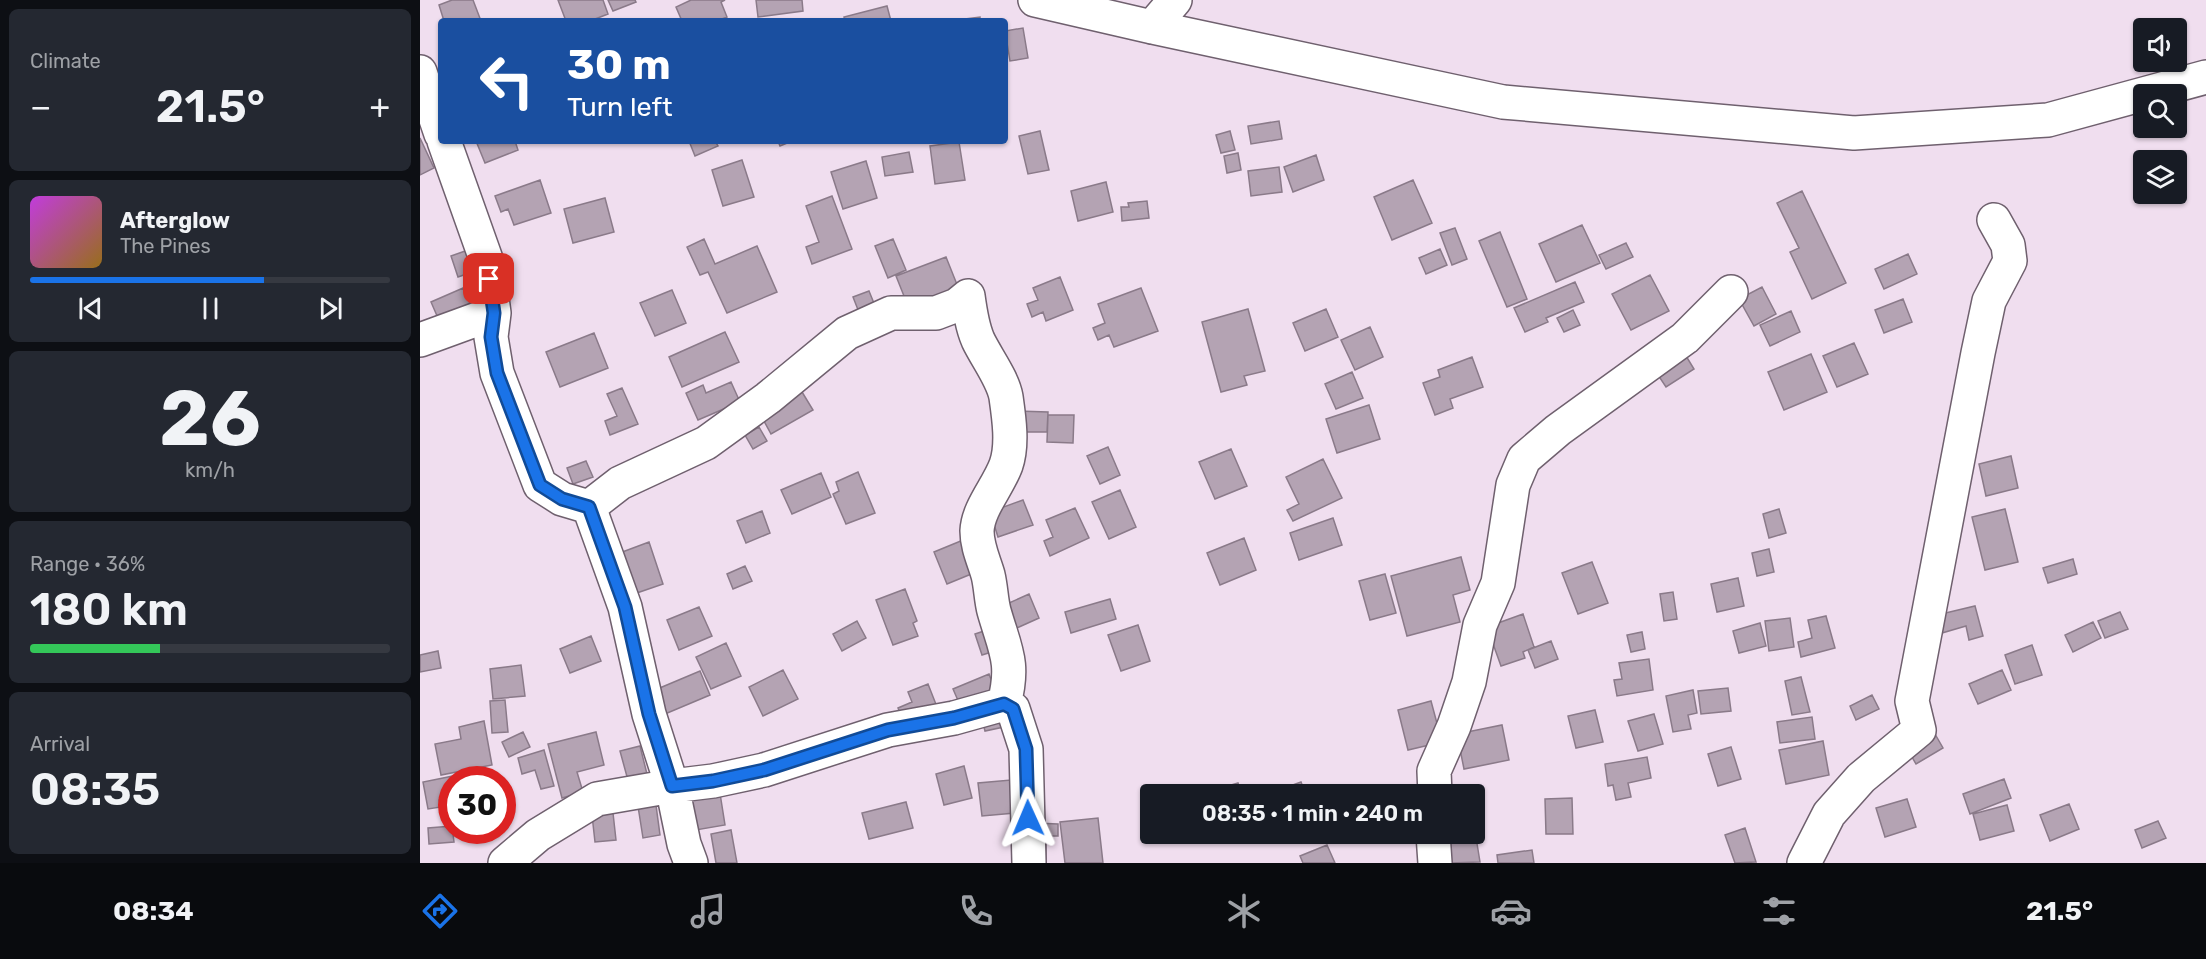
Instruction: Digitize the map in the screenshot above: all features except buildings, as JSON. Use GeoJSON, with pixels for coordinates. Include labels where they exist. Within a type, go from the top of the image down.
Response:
{"type":"FeatureCollection","features":[{"type":"Feature","properties":{"kind":"street"},"geometry":{"type":"LineString","coordinates":[[1035,0],[1503,102],[1854,133],[2048,120],[2206,77]]}},
{"type":"Feature","properties":{"kind":"street"},"geometry":{"type":"LineString","coordinates":[[1152,27],[1175,0]]}},
{"type":"Feature","properties":{"kind":"street"},"geometry":{"type":"LineString","coordinates":[[420,72],[438,125]]}},
{"type":"Feature","properties":{"kind":"street"},"geometry":{"type":"LineString","coordinates":[[445,144],[487,262],[494,313],[491,337],[497,373],[540,485],[562,499],[589,507]]}},
{"type":"Feature","properties":{"kind":"street"},"geometry":{"type":"LineString","coordinates":[[1804,863],[1829,814],[1861,777],[1919,730],[1912,701],[1978,352],[1989,301],[2010,261],[2008,245],[1994,219]]}},
{"type":"Feature","properties":{"kind":"street"},"geometry":{"type":"LineString","coordinates":[[1435,784],[1434,771],[1454,726],[1469,682],[1480,625],[1498,583],[1512,484],[1524,459],[1592,404],[1685,338],[1731,292]]}},
{"type":"Feature","properties":{"kind":"street"},"geometry":{"type":"LineString","coordinates":[[589,507],[620,483],[706,443],[768,398],[847,333],[891,313],[936,313],[957,305],[968,296],[970,317],[977,338],[1005,393],[1008,416],[1010,446],[1006,464],[980,516],[977,532],[994,610],[1010,661],[1010,683],[1004,704]]}},
{"type":"Feature","properties":{"kind":"street"},"geometry":{"type":"LineString","coordinates":[[430,338],[494,313]]}},
{"type":"Feature","properties":{"kind":"street"},"geometry":{"type":"LineString","coordinates":[[430,338],[465,345],[497,373]]}},
{"type":"Feature","properties":{"kind":"street"},"geometry":{"type":"LineString","coordinates":[[589,507],[625,607],[649,714],[672,786],[684,844],[691,863]]}},
{"type":"Feature","properties":{"kind":"street"},"geometry":{"type":"LineString","coordinates":[[505,863],[538,835],[597,799],[713,781],[764,770],[888,730],[954,718],[1004,704],[1013,709],[1026,749],[1029,863]]}},
{"type":"Feature","properties":{"kind":"street"},"geometry":{"type":"LineString","coordinates":[[1434,844],[1435,863]]}},
{"type":"Feature","properties":{"kind":"route"},"geometry":{"type":"LineString","coordinates":[[489,279],[494,313],[491,337],[497,373],[540,485],[562,499],[589,507],[625,607],[649,714],[672,786],[713,781],[764,770],[888,730],[954,718],[1004,704],[1013,709],[1026,749],[1028,818]]}}]}
